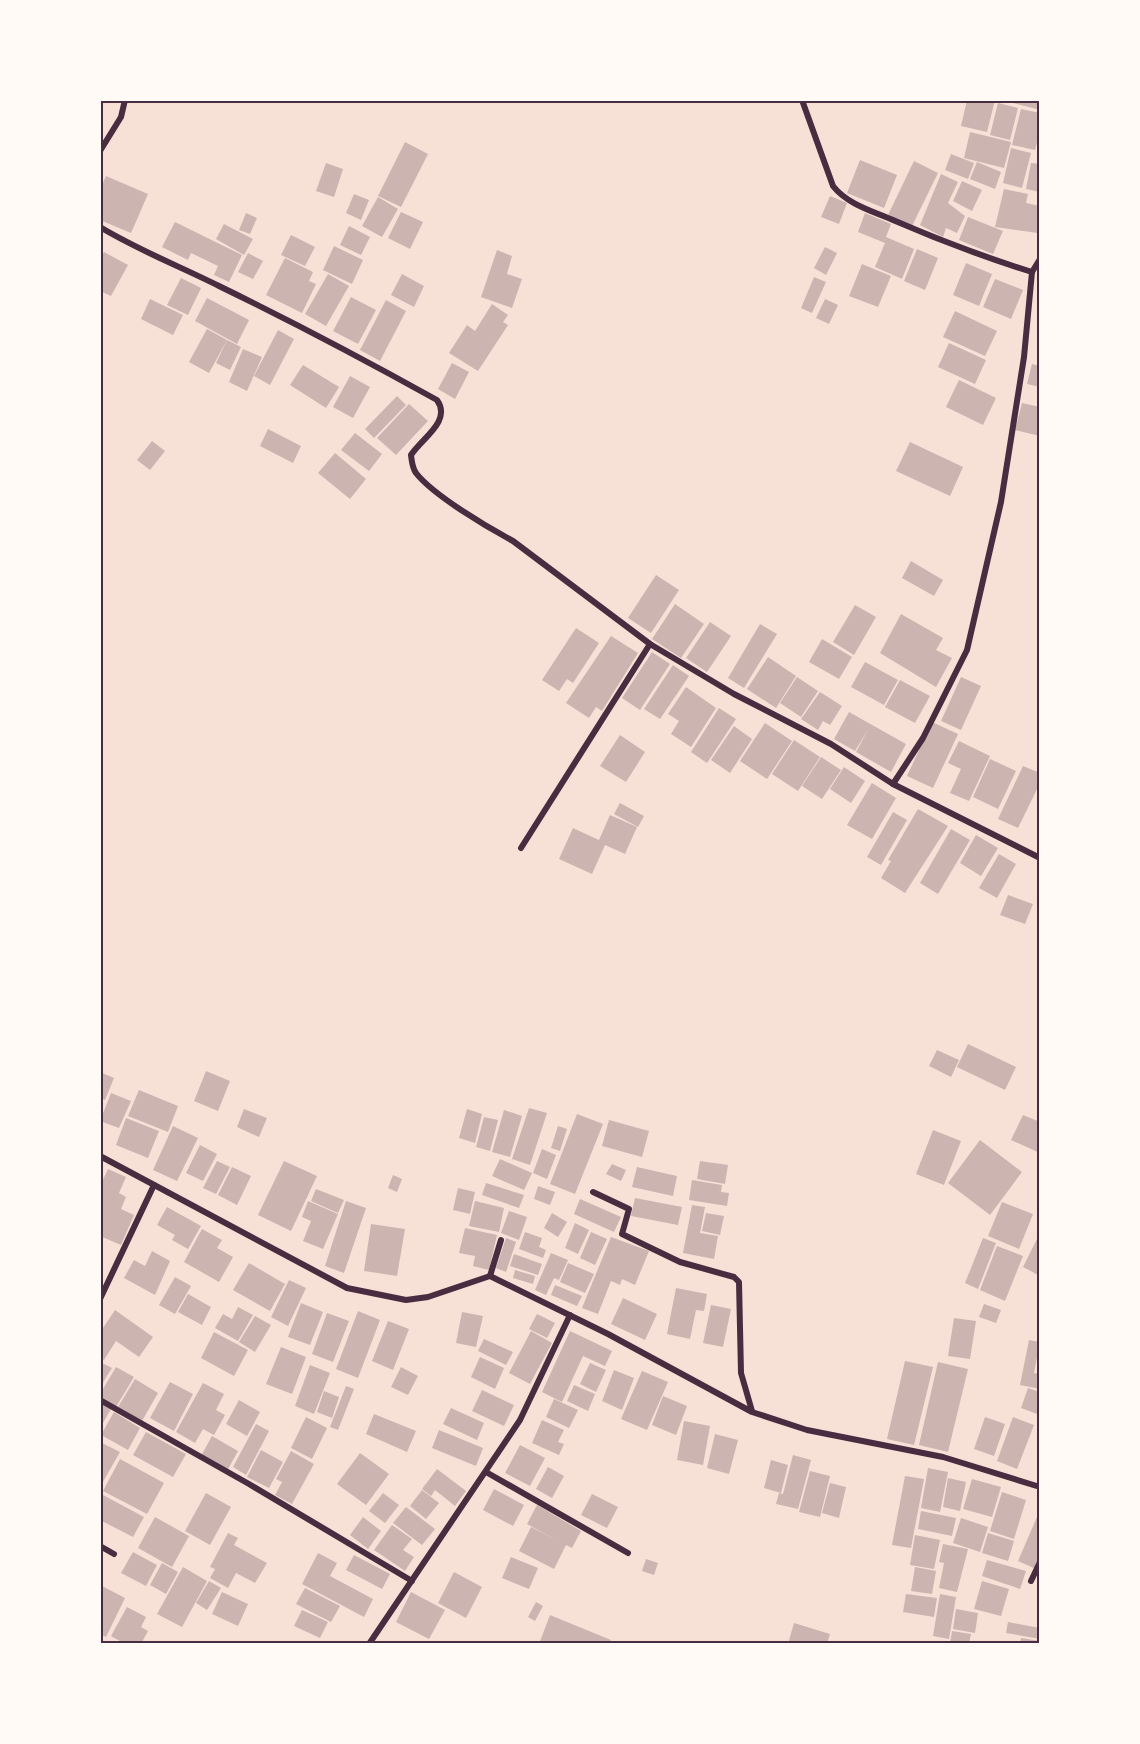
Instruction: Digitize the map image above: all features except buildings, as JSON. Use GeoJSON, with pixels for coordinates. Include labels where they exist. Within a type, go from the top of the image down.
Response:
{"type":"FeatureCollection","features":[{"type":"Feature","properties":{"kind":"street"},"geometry":{"type":"LineString","coordinates":[[100,151],[121,117],[125,100]]}},
{"type":"Feature","properties":{"kind":"street"},"geometry":{"type":"LineString","coordinates":[[802,100],[833,186],[840,195],[858,206],[963,251],[1032,272]]}},
{"type":"Feature","properties":{"kind":"street"},"geometry":{"type":"LineString","coordinates":[[100,227],[132,247],[191,272],[344,347],[437,400],[442,407],[441,420],[411,455],[412,465],[417,474],[491,529],[513,541],[650,644],[734,694],[831,744],[893,784],[1040,858]]}},
{"type":"Feature","properties":{"kind":"street"},"geometry":{"type":"LineString","coordinates":[[893,784],[923,738],[967,650],[1001,502],[1024,357],[1032,272],[1040,259]]}},
{"type":"Feature","properties":{"kind":"street"},"geometry":{"type":"LineString","coordinates":[[521,848],[650,644]]}},
{"type":"Feature","properties":{"kind":"street"},"geometry":{"type":"LineString","coordinates":[[100,1156],[347,1288],[406,1300],[428,1297],[490,1276],[570,1315],[752,1412],[807,1430],[943,1456],[1040,1486]]}},
{"type":"Feature","properties":{"kind":"street"},"geometry":{"type":"LineString","coordinates":[[100,1299],[154,1185]]}},
{"type":"Feature","properties":{"kind":"street"},"geometry":{"type":"LineString","coordinates":[[593,1192],[629,1209],[622,1234],[680,1262],[734,1277],[739,1282],[741,1373],[752,1412]]}},
{"type":"Feature","properties":{"kind":"street"},"geometry":{"type":"LineString","coordinates":[[490,1276],[501,1240]]}},
{"type":"Feature","properties":{"kind":"street"},"geometry":{"type":"LineString","coordinates":[[369,1644],[520,1420],[570,1315]]}},
{"type":"Feature","properties":{"kind":"street"},"geometry":{"type":"LineString","coordinates":[[100,1400],[249,1484],[412,1581]]}},
{"type":"Feature","properties":{"kind":"street"},"geometry":{"type":"LineString","coordinates":[[486,1472],[628,1553]]}},
{"type":"Feature","properties":{"kind":"street"},"geometry":{"type":"LineString","coordinates":[[100,1546],[114,1554]]}},
{"type":"Feature","properties":{"kind":"street"},"geometry":{"type":"LineString","coordinates":[[1031,1581],[1040,1562]]}}]}
